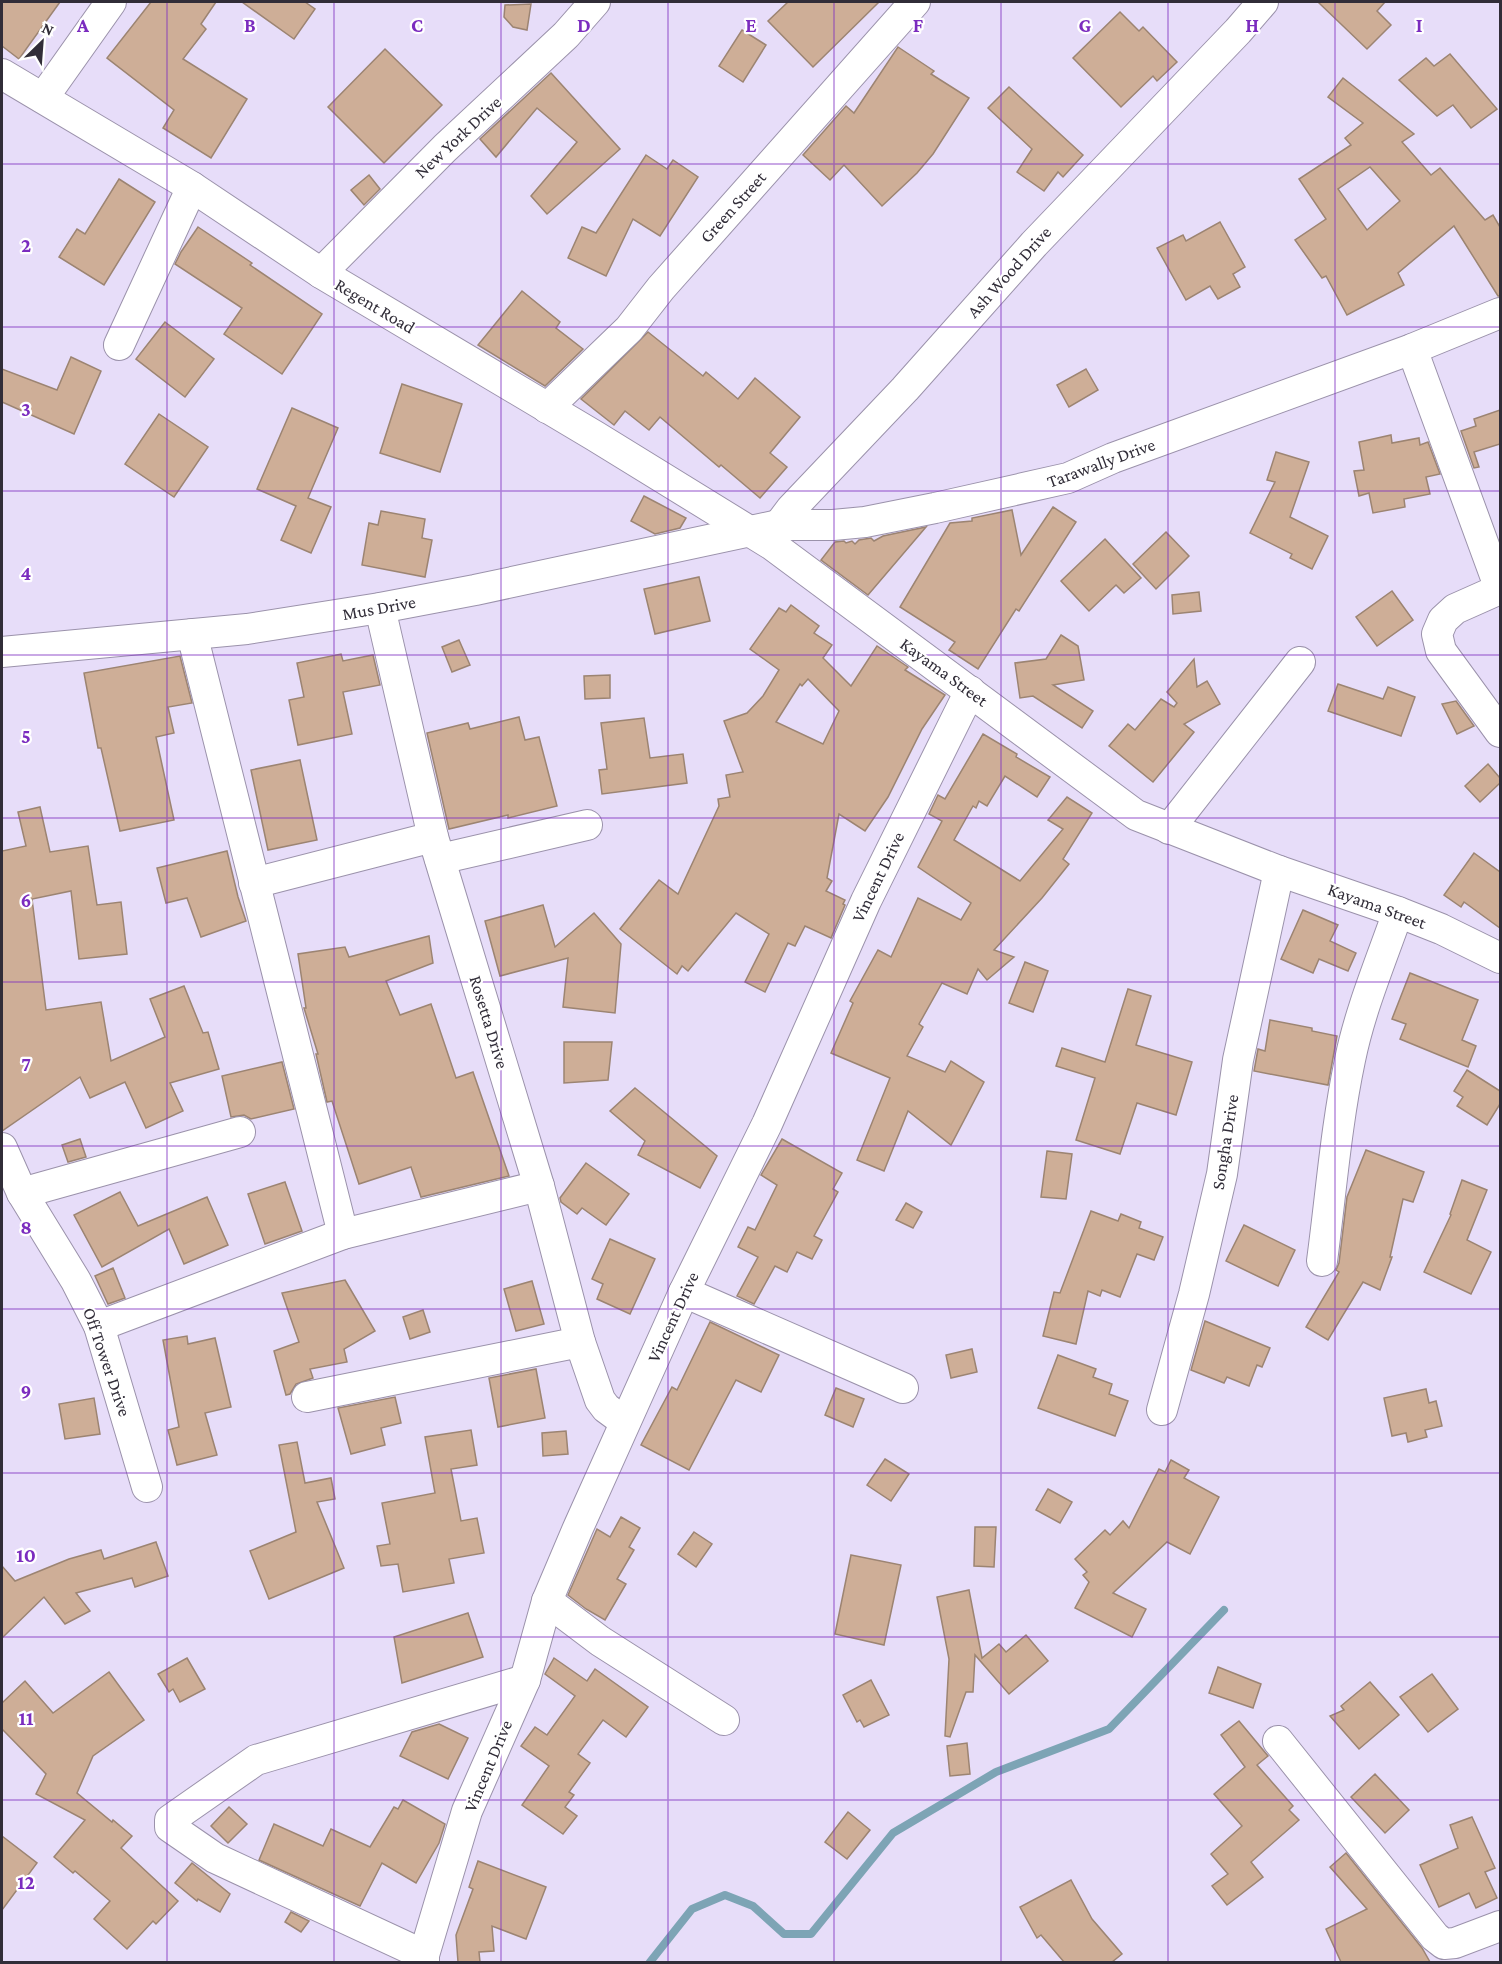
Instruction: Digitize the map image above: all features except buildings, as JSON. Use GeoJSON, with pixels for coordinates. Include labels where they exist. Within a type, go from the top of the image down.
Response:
{"type":"FeatureCollection","features":[{"type":"Feature","properties":{"kind":"street"},"geometry":{"type":"LineString","coordinates":[[43,98],[111,2]]}},
{"type":"Feature","properties":{"kind":"street","name":"New York Drive"},"geometry":{"type":"LineString","coordinates":[[321,273],[445,148],[566,35],[595,2]]}},
{"type":"Feature","properties":{"kind":"street","name":"Green Street"},"geometry":{"type":"LineString","coordinates":[[547,408],[629,329],[661,288],[915,2]]}},
{"type":"Feature","properties":{"kind":"street","name":"Ash Wood Drive"},"geometry":{"type":"LineString","coordinates":[[765,529],[791,509],[904,389],[1034,244],[1263,2]]}},
{"type":"Feature","properties":{"kind":"street","name":"Regent Road"},"geometry":{"type":"LineString","coordinates":[[2,74],[192,187],[321,273],[547,408],[765,529]]}},
{"type":"Feature","properties":{"kind":"street"},"geometry":{"type":"LineString","coordinates":[[119,345],[192,187]]}},
{"type":"Feature","properties":{"kind":"street","name":"Tarawally Drive"},"geometry":{"type":"LineString","coordinates":[[765,529],[865,522],[1068,478],[1113,458],[1412,349],[1500,313]]}},
{"type":"Feature","properties":{"kind":"street"},"geometry":{"type":"LineString","coordinates":[[1412,349],[1500,589],[1455,609],[1443,620],[1437,634],[1441,651],[1500,732]]}},
{"type":"Feature","properties":{"kind":"street","name":"Mus Drive"},"geometry":{"type":"LineString","coordinates":[[2,652],[247,629],[381,608],[765,529]]}},
{"type":"Feature","properties":{"kind":"street","name":"Kayama Street"},"geometry":{"type":"LineString","coordinates":[[765,529],[970,691],[1151,822],[1279,872],[1398,912],[1441,929],[1500,958]]}},
{"type":"Feature","properties":{"kind":"street","name":"Rosetta Drive"},"geometry":{"type":"LineString","coordinates":[[381,608],[436,848],[539,1186],[580,1342],[600,1400],[606,1408],[625,1422]]}},
{"type":"Feature","properties":{"kind":"street"},"geometry":{"type":"LineString","coordinates":[[192,634],[343,1234]]}},
{"type":"Feature","properties":{"kind":"street"},"geometry":{"type":"LineString","coordinates":[[1151,822],[1300,662]]}},
{"type":"Feature","properties":{"kind":"street","name":"Vincent Drive"},"geometry":{"type":"LineString","coordinates":[[424,1959],[467,1812],[525,1680],[547,1601],[684,1292],[768,1124],[866,901],[970,691]]}},
{"type":"Feature","properties":{"kind":"street"},"geometry":{"type":"LineString","coordinates":[[254,883],[436,848],[587,825]]}},
{"type":"Feature","properties":{"kind":"street","name":"Songha Drive"},"geometry":{"type":"LineString","coordinates":[[1162,1410],[1194,1294],[1222,1174],[1238,1060],[1279,872]]}},
{"type":"Feature","properties":{"kind":"street"},"geometry":{"type":"LineString","coordinates":[[1322,1261],[1350,1060],[1364,1006],[1398,912]]}},
{"type":"Feature","properties":{"kind":"street"},"geometry":{"type":"LineString","coordinates":[[22,1193],[240,1132]]}},
{"type":"Feature","properties":{"kind":"street","name":"Off Tower Drive"},"geometry":{"type":"LineString","coordinates":[[2,1148],[22,1193],[76,1281],[99,1326],[147,1487]]}},
{"type":"Feature","properties":{"kind":"street"},"geometry":{"type":"LineString","coordinates":[[99,1326],[343,1234],[539,1186]]}},
{"type":"Feature","properties":{"kind":"street"},"geometry":{"type":"LineString","coordinates":[[684,1292],[903,1389]]}},
{"type":"Feature","properties":{"kind":"street"},"geometry":{"type":"LineString","coordinates":[[307,1397],[580,1342]]}},
{"type":"Feature","properties":{"kind":"street"},"geometry":{"type":"LineString","coordinates":[[547,1601],[600,1641],[724,1720]]}},
{"type":"Feature","properties":{"kind":"street"},"geometry":{"type":"LineString","coordinates":[[424,1959],[215,1858],[171,1827],[170,1820],[256,1760],[525,1680]]}},
{"type":"Feature","properties":{"kind":"street"},"geometry":{"type":"LineString","coordinates":[[1278,1741],[1435,1937],[1444,1944],[1455,1943],[1500,1926]]}},
{"type":"Feature","properties":{"kind":"waterway"},"geometry":{"type":"LineString","coordinates":[[650,1962],[692,1909],[725,1895],[753,1906],[784,1934],[811,1934],[893,1833],[996,1772],[1109,1729],[1224,1610]]}}]}
